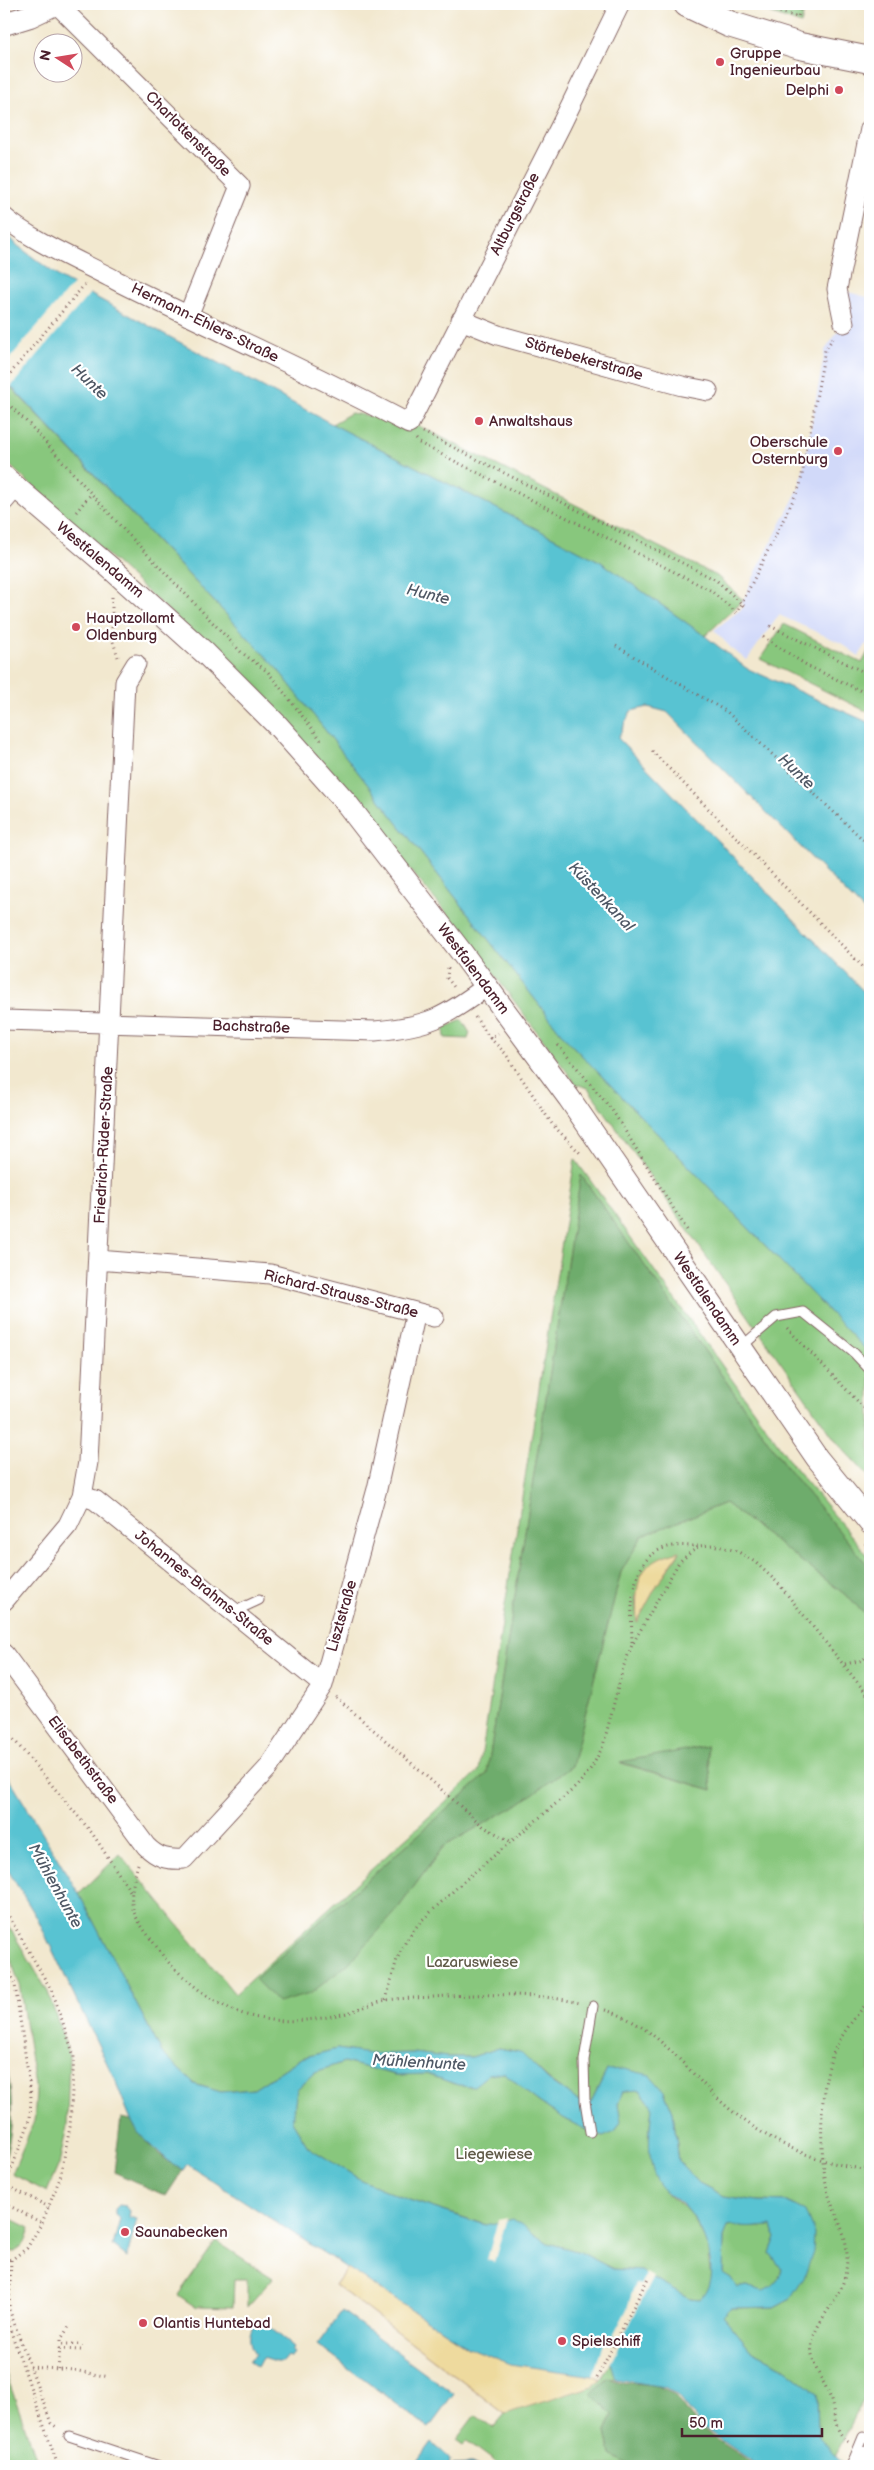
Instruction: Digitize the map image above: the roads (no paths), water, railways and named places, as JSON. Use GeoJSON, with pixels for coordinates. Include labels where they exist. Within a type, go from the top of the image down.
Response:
{"type":"FeatureCollection","features":[{"type":"Feature","properties":{"kind":"main road"},"geometry":{"type":"LineString","coordinates":[[687,4],[728,24],[800,46],[870,60]]}},
{"type":"Feature","properties":{"kind":"street"},"geometry":{"type":"LineString","coordinates":[[4,24],[30,16],[56,4]]}},
{"type":"Feature","properties":{"kind":"street","name":"Charlottenstraße"},"geometry":{"type":"LineString","coordinates":[[56,4],[240,186],[188,316]]}},
{"type":"Feature","properties":{"kind":"street","name":"Altburgstraße"},"geometry":{"type":"LineString","coordinates":[[409,424],[620,4]]}},
{"type":"Feature","properties":{"kind":"street"},"geometry":{"type":"LineString","coordinates":[[844,323],[837,289],[870,129]]}},
{"type":"Feature","properties":{"kind":"street","name":"Hermann-Ehlers-Straße"},"geometry":{"type":"LineString","coordinates":[[4,217],[59,251],[188,316],[351,393],[409,424]]}},
{"type":"Feature","properties":{"kind":"street","name":"Störtebekerstraße"},"geometry":{"type":"LineString","coordinates":[[461,320],[498,335],[682,386],[708,391]]}},
{"type":"Feature","properties":{"kind":"street","name":"Westfalendamm"},"geometry":{"type":"LineString","coordinates":[[8,489],[121,577],[206,654],[278,726],[344,800],[487,986],[619,1169],[817,1458],[870,1523]]}},
{"type":"Feature","properties":{"kind":"street","name":"Friedrich-Rüder-Straße"},"geometry":{"type":"LineString","coordinates":[[4,1601],[68,1525],[82,1496],[88,1462],[125,682],[136,664]]}},
{"type":"Feature","properties":{"kind":"street","name":"Bachstraße"},"geometry":{"type":"LineString","coordinates":[[4,1020],[375,1031],[409,1028],[430,1023],[448,1014],[487,986]]}},
{"type":"Feature","properties":{"kind":"street","name":"Richard-Strauss-Straße"},"geometry":{"type":"LineString","coordinates":[[98,1260],[270,1274],[425,1314]]}},
{"type":"Feature","properties":{"kind":"street","name":"Lisztstraße"},"geometry":{"type":"LineString","coordinates":[[167,1860],[184,1859],[268,1768],[323,1685],[425,1314]]}},
{"type":"Feature","properties":{"kind":"street","name":"Johannes-Brahms-Straße"},"geometry":{"type":"LineString","coordinates":[[82,1496],[95,1500],[323,1685]]}},
{"type":"Feature","properties":{"kind":"street","name":"Elisabethstraße"},"geometry":{"type":"LineString","coordinates":[[4,1654],[146,1846],[154,1854],[167,1860]]}},
{"type":"Feature","properties":{"kind":"lane"},"geometry":{"type":"LineString","coordinates":[[740,1347],[776,1317],[803,1312],[854,1352],[870,1370]]}},
{"type":"Feature","properties":{"kind":"lane"},"geometry":{"type":"LineString","coordinates":[[233,1612],[249,1607],[259,1600]]}},
{"type":"Feature","properties":{"kind":"lane"},"geometry":{"type":"LineString","coordinates":[[590,2132],[585,2101],[584,2060],[594,2006]]}},
{"type":"Feature","properties":{"kind":"lane"},"geometry":{"type":"LineString","coordinates":[[69,2436],[159,2466]]}},
{"type":"Feature","properties":{"kind":"lane"},"geometry":{"type":"LineString","coordinates":[[850,2466],[864,2453]]}},
{"type":"Feature","properties":{"kind":"water"},"geometry":{"type":"Polygon","coordinates":[[[4,231],[18,246],[62,279],[332,424],[601,562],[705,636],[746,668],[870,723],[870,917],[667,712],[648,707],[631,711],[618,738],[870,998],[870,1354],[566,1039],[276,667],[4,379],[4,231]]]}},
{"type":"Feature","properties":{"kind":"water","name":"Mühlenhunte"},"geometry":{"type":"Polygon","coordinates":[[[4,1770],[79,1894],[162,2053],[194,2084],[221,2092],[254,2089],[301,2058],[337,2049],[369,2054],[413,2053],[447,2057],[472,2057],[499,2048],[520,2052],[548,2080],[577,2100],[591,2102],[607,2070],[624,2069],[650,2075],[664,2091],[673,2112],[679,2162],[699,2183],[724,2196],[758,2201],[787,2202],[805,2211],[814,2234],[813,2252],[804,2278],[791,2298],[774,2307],[731,2308],[723,2316],[752,2351],[782,2366],[817,2393],[818,2437],[846,2466],[759,2466],[702,2427],[679,2397],[665,2387],[616,2379],[611,2362],[593,2376],[511,2364],[468,2347],[187,2164],[183,2170],[173,2165],[139,2134],[131,2120],[115,2080],[36,1916],[4,1864],[4,1770]],[[344,2062],[315,2072],[297,2089],[292,2121],[308,2147],[361,2180],[406,2199],[486,2225],[513,2219],[548,2243],[580,2252],[613,2269],[641,2271],[689,2298],[700,2299],[707,2290],[711,2268],[706,2244],[691,2214],[681,2203],[665,2191],[656,2179],[651,2163],[650,2147],[652,2106],[640,2090],[623,2091],[618,2104],[621,2122],[615,2132],[603,2137],[576,2125],[550,2110],[504,2072],[489,2074],[474,2086],[458,2085],[427,2074],[396,2075],[344,2062]],[[734,2225],[728,2226],[724,2237],[723,2273],[731,2278],[737,2288],[746,2286],[763,2291],[773,2285],[779,2276],[781,2268],[770,2253],[776,2237],[772,2226],[748,2228],[734,2225]]]}},
{"type":"Feature","properties":{"kind":"water","name":"Saunabecken"},"geometry":{"type":"Polygon","coordinates":[[[119,2205],[126,2206],[130,2211],[129,2217],[137,2219],[127,2257],[113,2246],[120,2219],[115,2215],[115,2209],[119,2205]]]}},
{"type":"Feature","properties":{"kind":"water"},"geometry":{"type":"Polygon","coordinates":[[[342,2311],[454,2394],[429,2428],[317,2345],[342,2311]]]}},
{"type":"Feature","properties":{"kind":"water"},"geometry":{"type":"Polygon","coordinates":[[[255,2322],[260,2325],[263,2322],[294,2347],[291,2350],[294,2353],[290,2358],[287,2356],[282,2362],[275,2362],[262,2358],[257,2367],[249,2361],[255,2354],[250,2338],[255,2322]]]}},
{"type":"Feature","properties":{"kind":"water"},"geometry":{"type":"Polygon","coordinates":[[[432,2443],[451,2459],[450,2465],[471,2464],[478,2466],[423,2466],[418,2462],[432,2443]]]}},
{"type":"Feature","properties":{"kind":"place","name":"Gruppe Ingenieurbau"},"geometry":{"type":"Point","coordinates":[720,62]}},
{"type":"Feature","properties":{"kind":"place","name":"Delphi"},"geometry":{"type":"Point","coordinates":[839,90]}},
{"type":"Feature","properties":{"kind":"place","name":"Anwaltshaus"},"geometry":{"type":"Point","coordinates":[479,421]}},
{"type":"Feature","properties":{"kind":"place","name":"Oberschule Osternburg"},"geometry":{"type":"Point","coordinates":[838,451]}},
{"type":"Feature","properties":{"kind":"place","name":"Hauptzollamt Oldenburg"},"geometry":{"type":"Point","coordinates":[76,627]}},
{"type":"Feature","properties":{"kind":"place","name":"Saunabecken"},"geometry":{"type":"Point","coordinates":[125,2232]}},
{"type":"Feature","properties":{"kind":"place","name":"Olantis Huntebad"},"geometry":{"type":"Point","coordinates":[143,2323]}},
{"type":"Feature","properties":{"kind":"place","name":"Spielschiff"},"geometry":{"type":"Point","coordinates":[562,2341]}},
{"type":"Feature","properties":{"kind":"water label","name":"Hunte"},"geometry":{"type":"Point","coordinates":[89,382]}},
{"type":"Feature","properties":{"kind":"water label","name":"Hunte"},"geometry":{"type":"Point","coordinates":[428,595]}},
{"type":"Feature","properties":{"kind":"water label","name":"Hunte"},"geometry":{"type":"Point","coordinates":[796,772]}},
{"type":"Feature","properties":{"kind":"water label","name":"Küstenkanal"},"geometry":{"type":"Point","coordinates":[601,897]}},
{"type":"Feature","properties":{"kind":"park label","name":"Lazaruswiese"},"geometry":{"type":"Point","coordinates":[472,1962]}},
{"type":"Feature","properties":{"kind":"park label","name":"Liegewiese"},"geometry":{"type":"Point","coordinates":[494,2154]}}]}
